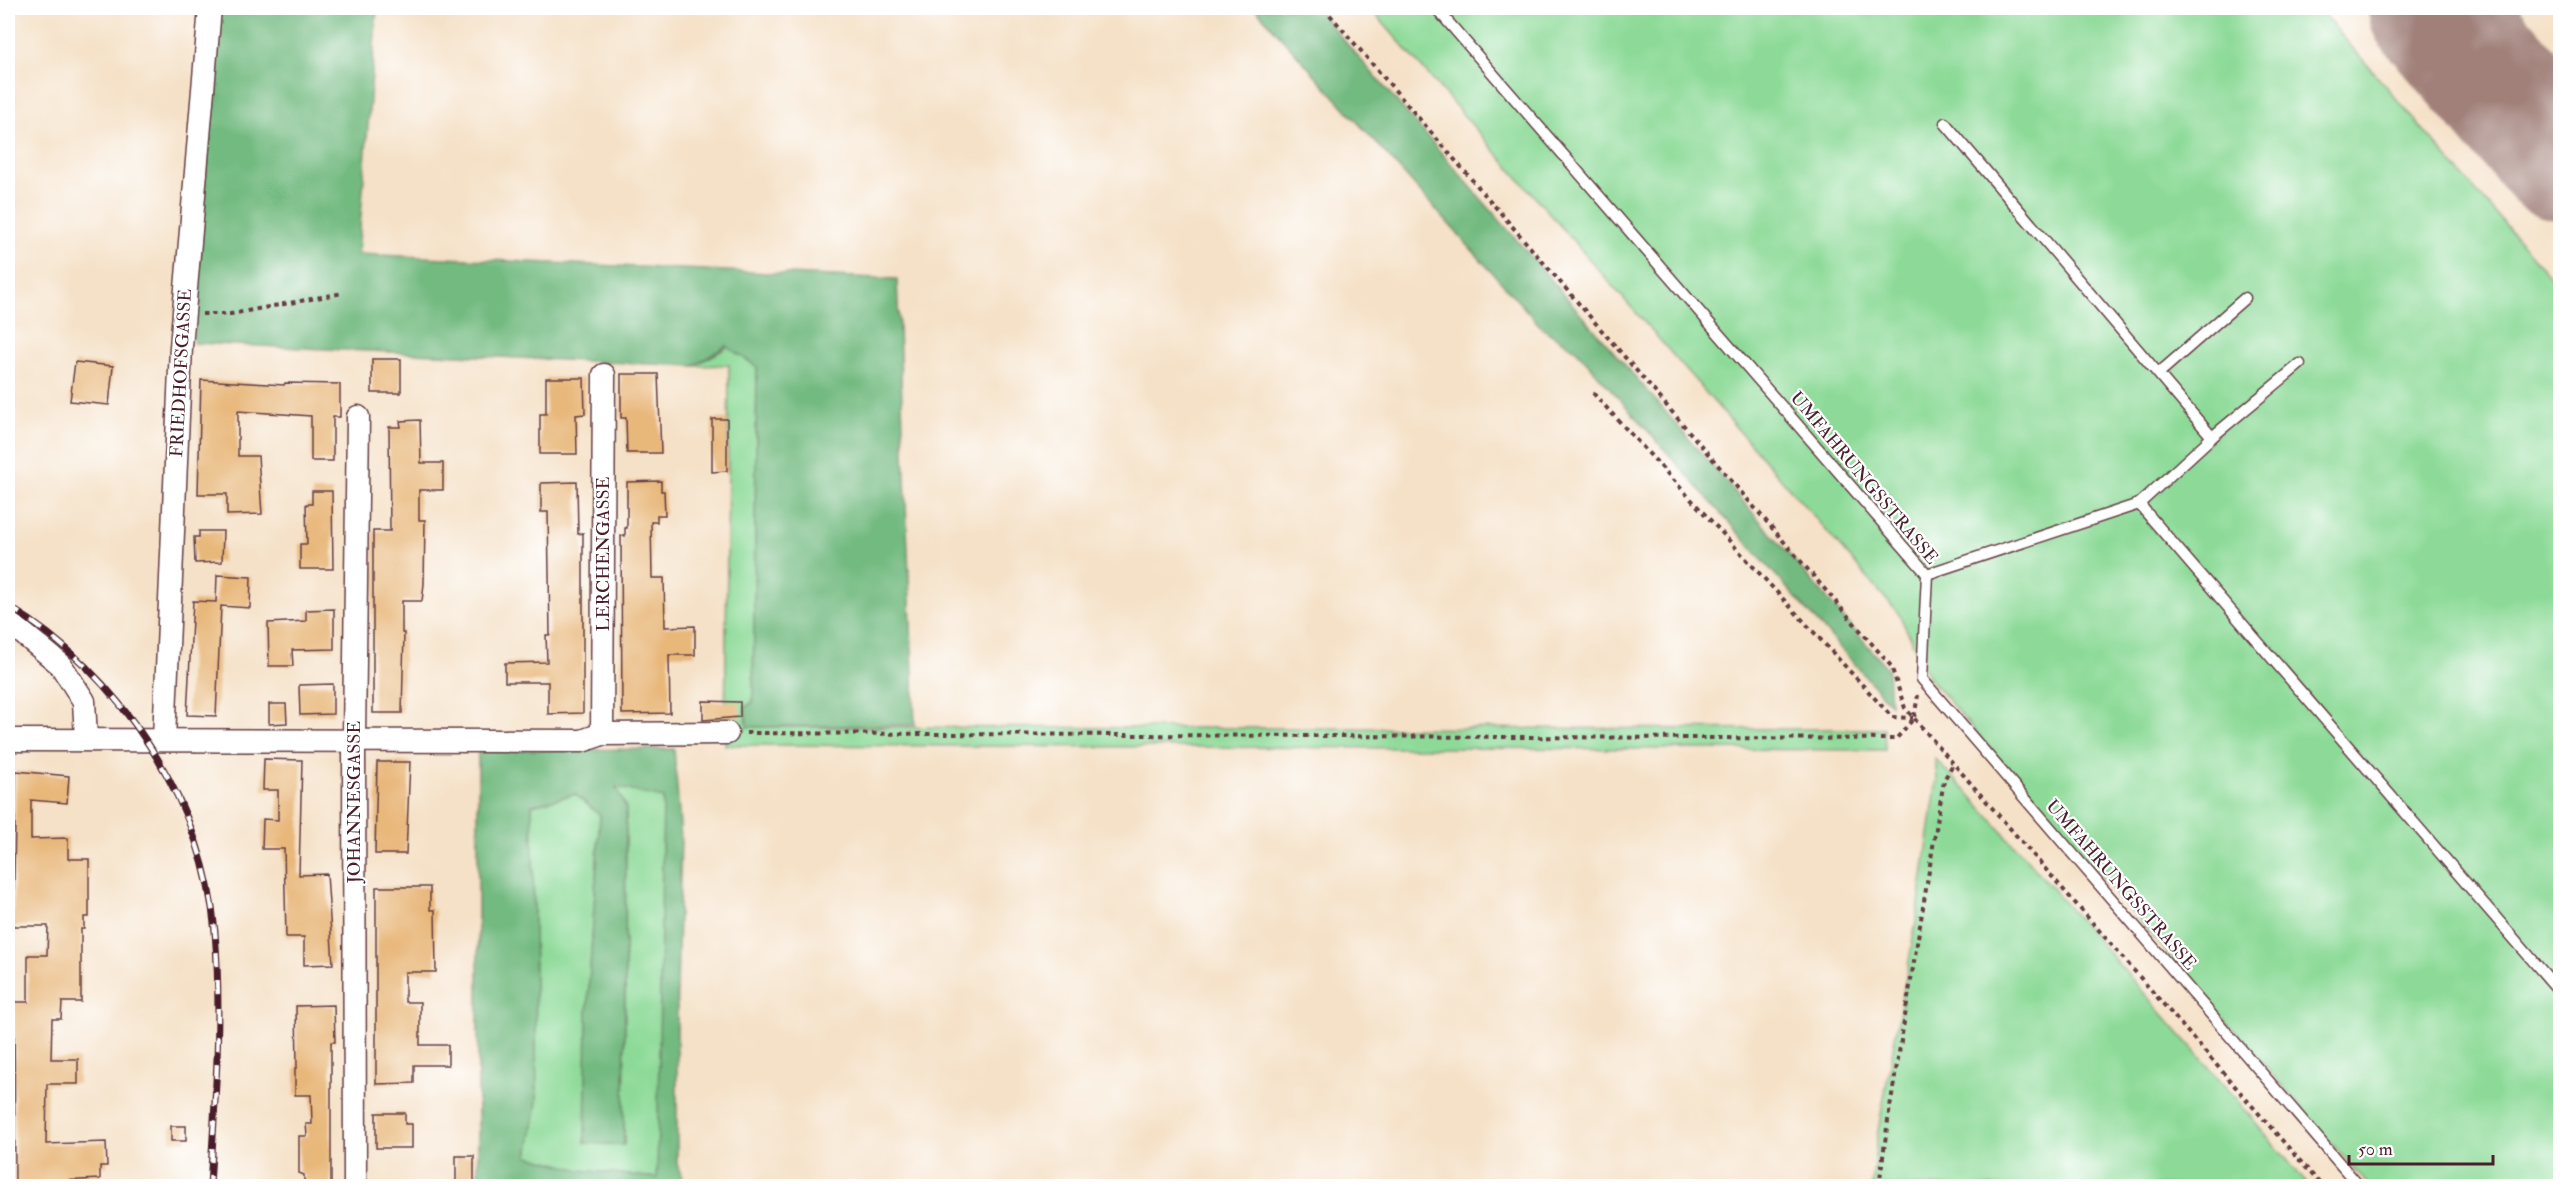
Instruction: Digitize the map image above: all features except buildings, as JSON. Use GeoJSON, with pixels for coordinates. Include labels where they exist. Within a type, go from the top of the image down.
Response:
{"type":"FeatureCollection","features":[{"type":"Feature","properties":{"kind":"street","name":"FRIEDHOFSGASSE"},"geometry":{"type":"LineString","coordinates":[[164,739],[183,313],[210,8]]}},
{"type":"Feature","properties":{"kind":"street","name":"LERCHENGASSE"},"geometry":{"type":"LineString","coordinates":[[602,734],[604,375]]}},
{"type":"Feature","properties":{"kind":"street","name":"JOHANNESGASSE"},"geometry":{"type":"LineString","coordinates":[[355,1186],[354,739],[358,417]]}},
{"type":"Feature","properties":{"kind":"street"},"geometry":{"type":"LineString","coordinates":[[8,621],[60,664],[84,701],[86,740]]}},
{"type":"Feature","properties":{"kind":"street"},"geometry":{"type":"LineString","coordinates":[[8,740],[582,741],[602,734],[727,733]]}},
{"type":"Feature","properties":{"kind":"lane","name":"UMFAHRUNGSSTRASSE"},"geometry":{"type":"LineString","coordinates":[[1436,8],[1927,573],[1922,679],[2359,1186]]}},
{"type":"Feature","properties":{"kind":"lane"},"geometry":{"type":"LineString","coordinates":[[1945,123],[2212,437]]}},
{"type":"Feature","properties":{"kind":"lane"},"geometry":{"type":"LineString","coordinates":[[2159,373],[2244,298]]}},
{"type":"Feature","properties":{"kind":"lane"},"geometry":{"type":"LineString","coordinates":[[1927,573],[2139,504],[2212,437],[2300,364]]}},
{"type":"Feature","properties":{"kind":"lane"},"geometry":{"type":"LineString","coordinates":[[2139,504],[2560,992]]}},
{"type":"Feature","properties":{"kind":"path"},"geometry":{"type":"LineString","coordinates":[[1324,8],[1891,666],[1905,708],[2322,1186]]}},
{"type":"Feature","properties":{"kind":"path"},"geometry":{"type":"LineString","coordinates":[[183,313],[231,314],[343,293]]}},
{"type":"Feature","properties":{"kind":"path"},"geometry":{"type":"LineString","coordinates":[[1593,393],[1892,717],[1914,718]]}},
{"type":"Feature","properties":{"kind":"path"},"geometry":{"type":"LineString","coordinates":[[727,733],[1896,739],[1914,718]]}},
{"type":"Feature","properties":{"kind":"path"},"geometry":{"type":"LineString","coordinates":[[1879,1186],[1944,780],[1953,764]]}},
{"type":"Feature","properties":{"kind":"green space"},"geometry":{"type":"Polygon","coordinates":[[[218,8],[377,8],[358,254],[897,279],[915,725],[747,727],[745,707],[753,702],[757,367],[726,346],[694,366],[193,343],[218,8]]]}},
{"type":"Feature","properties":{"kind":"green space"},"geometry":{"type":"Polygon","coordinates":[[[1255,8],[1316,8],[1888,669],[1890,704],[1576,350],[1543,329],[1255,8]]]}},
{"type":"Feature","properties":{"kind":"green space"},"geometry":{"type":"Polygon","coordinates":[[[1370,8],[2318,8],[2560,288],[2560,1186],[2369,1186],[1929,678],[1899,614],[1370,8]]]}},
{"type":"Feature","properties":{"kind":"green space"},"geometry":{"type":"Polygon","coordinates":[[[728,347],[757,367],[753,702],[745,708],[747,727],[1884,729],[1885,750],[725,745],[729,365],[694,366],[728,347]]]}},
{"type":"Feature","properties":{"kind":"green space"},"geometry":{"type":"Polygon","coordinates":[[[674,749],[681,839],[677,989],[677,1164],[685,1186],[478,1186],[478,750],[674,749]],[[616,787],[626,808],[624,1145],[585,1143],[587,1015],[600,815],[575,794],[532,805],[537,1101],[528,1156],[580,1170],[657,1178],[663,798],[616,787]]]}},
{"type":"Feature","properties":{"kind":"green space"},"geometry":{"type":"Polygon","coordinates":[[[1935,759],[1971,796],[2201,1058],[2309,1186],[1872,1186],[1877,1136],[1918,911],[1937,779],[1935,759]]]}},
{"type":"Feature","properties":{"kind":"green space"},"geometry":{"type":"Polygon","coordinates":[[[615,787],[663,797],[658,1178],[580,1170],[528,1156],[537,1101],[532,805],[575,794],[600,815],[587,1015],[624,1145],[626,808],[615,787]]]}},
{"type":"Feature","properties":{"kind":"runway"},"geometry":{"type":"LineString","coordinates":[[2433,8],[2560,155]]}},
{"type":"Feature","properties":{"kind":"railway"},"geometry":{"type":"LineString","coordinates":[[8,606],[49,634],[86,667],[120,704],[149,745],[174,789],[193,835],[207,883],[215,932],[217,964],[217,1059],[210,1186]]}}]}
